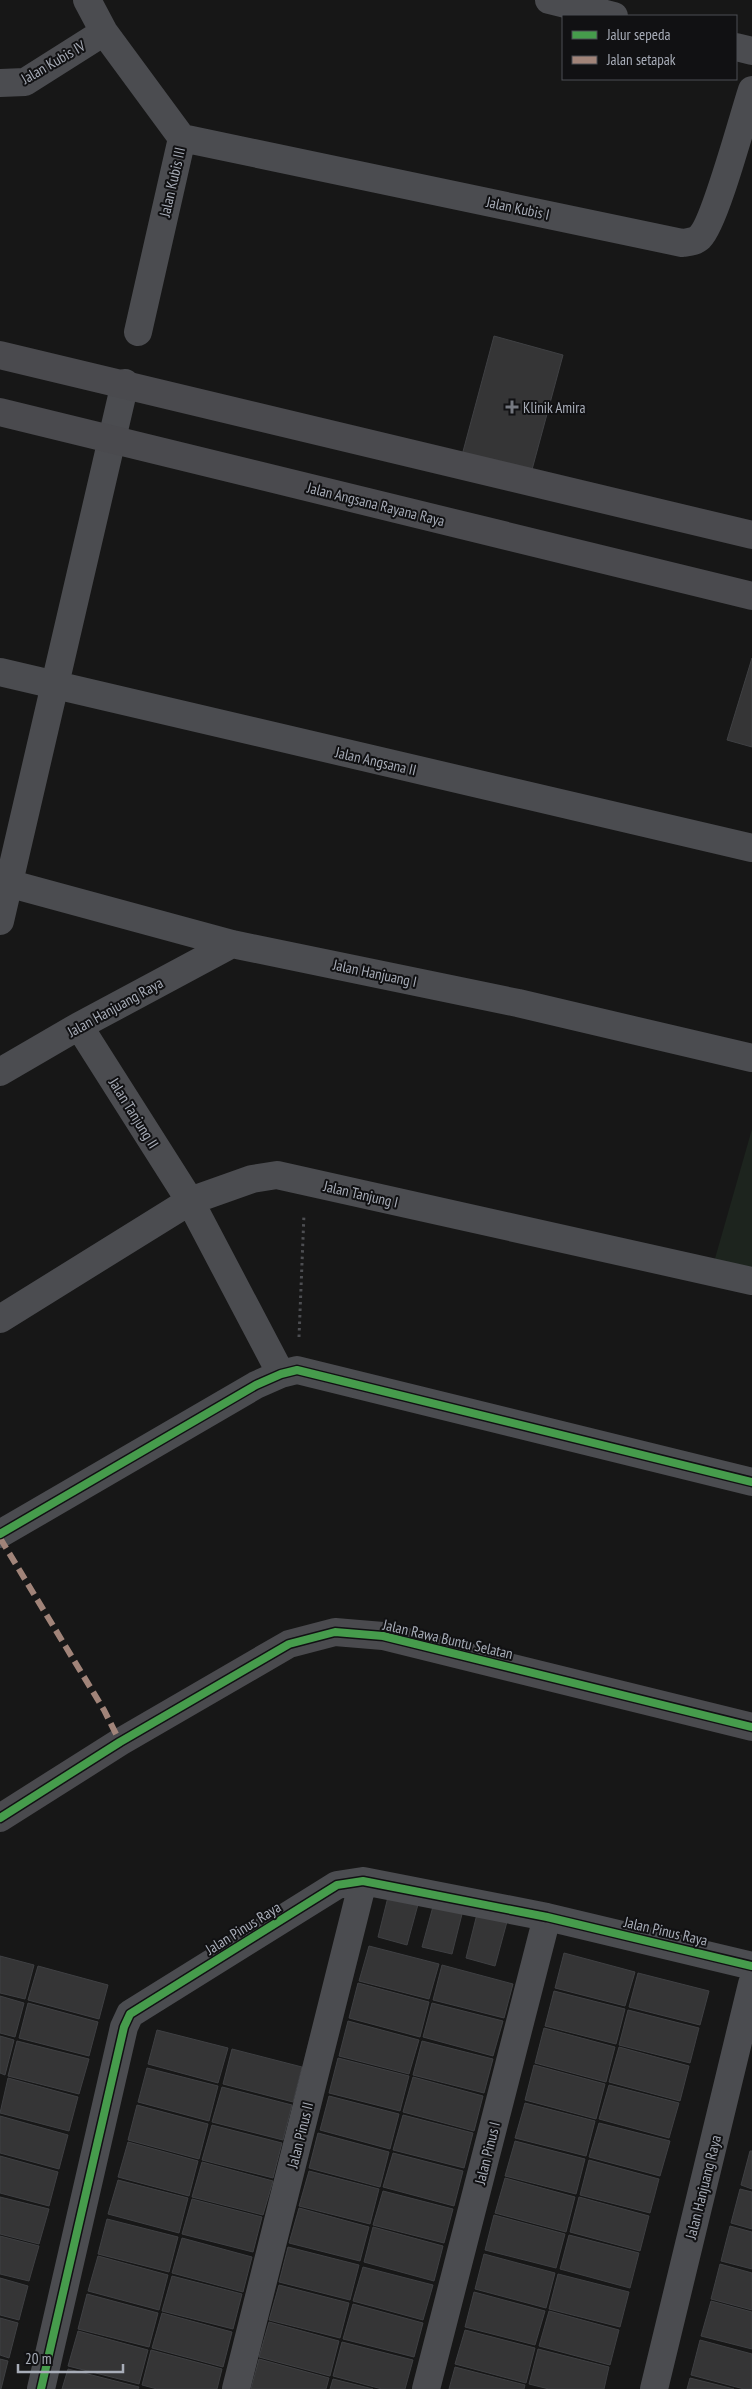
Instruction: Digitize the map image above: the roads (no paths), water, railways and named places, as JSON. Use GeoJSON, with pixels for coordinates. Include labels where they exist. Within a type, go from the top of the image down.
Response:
{"type":"FeatureCollection","features":[{"type":"Feature","properties":{"kind":"street","name":"Jalan Kubis III"},"geometry":{"type":"LineString","coordinates":[[87,0],[104,32],[182,138],[138,332]]}},
{"type":"Feature","properties":{"kind":"street"},"geometry":{"type":"LineString","coordinates":[[549,0],[610,15]]}},
{"type":"Feature","properties":{"kind":"street","name":"Jalan Kubis IV"},"geometry":{"type":"LineString","coordinates":[[0,83],[25,82],[104,32]]}},
{"type":"Feature","properties":{"kind":"street"},"geometry":{"type":"LineString","coordinates":[[737,47],[752,51]]}},
{"type":"Feature","properties":{"kind":"street","name":"Jalan Kubis I"},"geometry":{"type":"LineString","coordinates":[[182,138],[682,243],[695,241],[701,236],[712,214],[752,90]]}},
{"type":"Feature","properties":{"kind":"street"},"geometry":{"type":"LineString","coordinates":[[0,355],[126,383],[752,535]]}},
{"type":"Feature","properties":{"kind":"street"},"geometry":{"type":"LineString","coordinates":[[0,921],[4,882],[126,383]]}},
{"type":"Feature","properties":{"kind":"street","name":"Jalan Angsana Rayana Raya"},"geometry":{"type":"LineString","coordinates":[[0,412],[752,596]]}},
{"type":"Feature","properties":{"kind":"street","name":"Jalan Angsana II"},"geometry":{"type":"LineString","coordinates":[[0,672],[53,686],[752,848]]}},
{"type":"Feature","properties":{"kind":"street","name":"Jalan Hanjuang I"},"geometry":{"type":"LineString","coordinates":[[4,882],[232,944],[518,1003],[752,1058]]}},
{"type":"Feature","properties":{"kind":"street","name":"Jalan Hanjuang Raya"},"geometry":{"type":"LineString","coordinates":[[0,1072],[79,1026],[232,944]]}},
{"type":"Feature","properties":{"kind":"street","name":"Jalan Tanjung II"},"geometry":{"type":"LineString","coordinates":[[79,1026],[190,1201],[289,1372]]}},
{"type":"Feature","properties":{"kind":"street","name":"Jalan Tanjung I"},"geometry":{"type":"LineString","coordinates":[[0,1319],[190,1201],[252,1179],[277,1176],[752,1282]]}},
{"type":"Feature","properties":{"kind":"street"},"geometry":{"type":"LineString","coordinates":[[0,1534],[256,1385],[289,1372],[752,1482]]}},
{"type":"Feature","properties":{"kind":"street","name":"Jalan Rawa Buntu Selatan"},"geometry":{"type":"LineString","coordinates":[[0,1818],[120,1742],[289,1644],[335,1632],[382,1636],[752,1727]]}},
{"type":"Feature","properties":{"kind":"street","name":"Jalan Pinus Raya"},"geometry":{"type":"LineString","coordinates":[[41,2389],[124,2027],[130,2014],[337,1885],[363,1881],[547,1917],[752,1966]]}},
{"type":"Feature","properties":{"kind":"street","name":"Jalan Pinus II"},"geometry":{"type":"LineString","coordinates":[[236,2389],[363,1881]]}},
{"type":"Feature","properties":{"kind":"street","name":"Jalan Pinus I"},"geometry":{"type":"LineString","coordinates":[[426,2389],[547,1917]]}},
{"type":"Feature","properties":{"kind":"street","name":"Jalan Hanjuang Raya"},"geometry":{"type":"LineString","coordinates":[[654,2389],[752,1984]]}},
{"type":"Feature","properties":{"kind":"place","name":"Klinik Amira"},"geometry":{"type":"Point","coordinates":[512,407]}}]}
